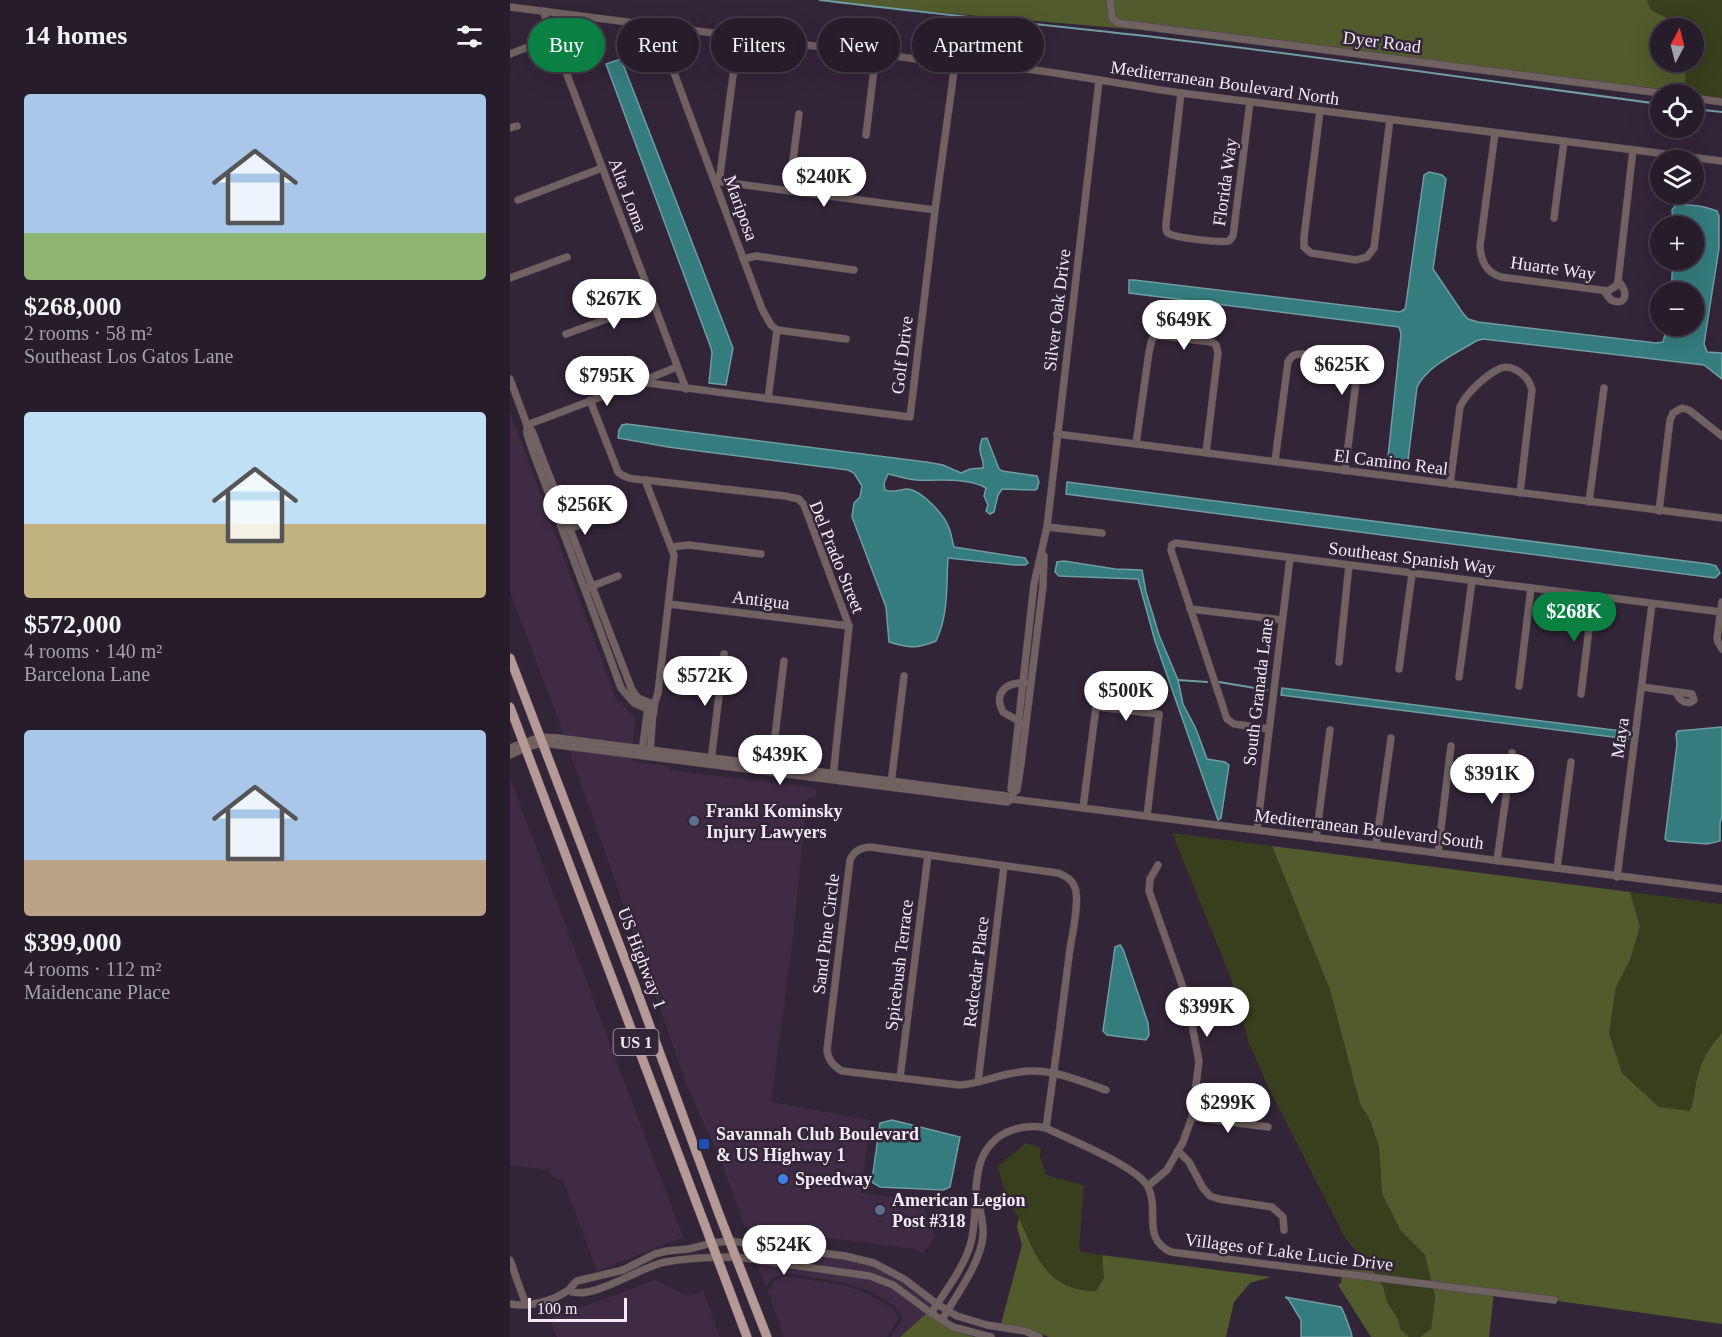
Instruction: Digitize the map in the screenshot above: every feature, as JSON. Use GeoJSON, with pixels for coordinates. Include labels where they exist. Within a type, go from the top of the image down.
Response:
{"type":"FeatureCollection","features":[{"type":"Feature","properties":{"kind":"main road","name":"US Highway 1"},"geometry":{"type":"LineString","coordinates":[[510,658],[767,1337]]}},
{"type":"Feature","properties":{"kind":"main road","name":"US Highway 1"},"geometry":{"type":"LineString","coordinates":[[510,707],[747,1337]]}},
{"type":"Feature","properties":{"kind":"street","name":"Dyer Road"},"geometry":{"type":"LineString","coordinates":[[1110,0],[1112,18],[1118,23],[1650,92]]}},
{"type":"Feature","properties":{"kind":"street","name":"Mediterranean Boulevard North"},"geometry":{"type":"LineString","coordinates":[[510,7],[617,21]]}},
{"type":"Feature","properties":{"kind":"street","name":"Alta Loma"},"geometry":{"type":"LineString","coordinates":[[543,11],[546,18]]}},
{"type":"Feature","properties":{"kind":"street"},"geometry":{"type":"LineString","coordinates":[[510,54],[528,47]]}},
{"type":"Feature","properties":{"kind":"street","name":"Alta Loma"},"geometry":{"type":"LineString","coordinates":[[566,72],[687,389]]}},
{"type":"Feature","properties":{"kind":"street","name":"Mariposa"},"geometry":{"type":"LineString","coordinates":[[674,72],[762,309],[771,325],[777,330]]}},
{"type":"Feature","properties":{"kind":"street"},"geometry":{"type":"LineString","coordinates":[[715,181],[720,175],[733,72]]}},
{"type":"Feature","properties":{"kind":"street"},"geometry":{"type":"LineString","coordinates":[[866,135],[874,72]]}},
{"type":"Feature","properties":{"kind":"street","name":"Golf Drive"},"geometry":{"type":"LineString","coordinates":[[640,382],[910,417],[954,72]]}},
{"type":"Feature","properties":{"kind":"street","name":"Mediterranean Boulevard North"},"geometry":{"type":"LineString","coordinates":[[1044,72],[1181,93],[1722,161]]}},
{"type":"Feature","properties":{"kind":"street","name":"Silver Oak Drive"},"geometry":{"type":"LineString","coordinates":[[1013,796],[1017,790],[1027,683],[1043,586],[1044,542],[1099,81]]}},
{"type":"Feature","properties":{"kind":"street","name":"Florida Way"},"geometry":{"type":"LineString","coordinates":[[1181,93],[1166,231],[1169,234],[1191,238],[1227,242],[1233,236],[1250,102]]}},
{"type":"Feature","properties":{"kind":"street"},"geometry":{"type":"LineString","coordinates":[[1704,99],[1722,102]]}},
{"type":"Feature","properties":{"kind":"street"},"geometry":{"type":"LineString","coordinates":[[1320,111],[1304,247],[1311,253],[1356,260],[1367,257],[1374,248],[1390,119]]}},
{"type":"Feature","properties":{"kind":"street"},"geometry":{"type":"LineString","coordinates":[[789,190],[799,114]]}},
{"type":"Feature","properties":{"kind":"street","name":"Huarte Way"},"geometry":{"type":"LineString","coordinates":[[1495,133],[1480,246],[1482,262],[1486,268],[1502,277],[1604,291],[1612,289],[1618,281],[1633,150]]}},
{"type":"Feature","properties":{"kind":"street"},"geometry":{"type":"LineString","coordinates":[[1554,218],[1564,141]]}},
{"type":"Feature","properties":{"kind":"street"},"geometry":{"type":"LineString","coordinates":[[518,200],[602,168]]}},
{"type":"Feature","properties":{"kind":"street"},"geometry":{"type":"LineString","coordinates":[[715,181],[935,210]]}},
{"type":"Feature","properties":{"kind":"street"},"geometry":{"type":"LineString","coordinates":[[743,259],[756,256],[854,270]]}},
{"type":"Feature","properties":{"kind":"street"},"geometry":{"type":"LineString","coordinates":[[510,278],[567,257]]}},
{"type":"Feature","properties":{"kind":"street"},"geometry":{"type":"LineString","coordinates":[[1604,291],[1614,302],[1622,301],[1625,290],[1618,281]]}},
{"type":"Feature","properties":{"kind":"street"},"geometry":{"type":"LineString","coordinates":[[566,334],[653,303]]}},
{"type":"Feature","properties":{"kind":"street"},"geometry":{"type":"LineString","coordinates":[[768,399],[777,330],[846,339]]}},
{"type":"Feature","properties":{"kind":"street"},"geometry":{"type":"LineString","coordinates":[[1136,444],[1152,339],[1156,336],[1212,342],[1218,349],[1206,453]]}},
{"type":"Feature","properties":{"kind":"street"},"geometry":{"type":"LineString","coordinates":[[1275,462],[1288,362],[1295,354],[1313,355],[1351,361],[1356,368],[1345,471]]}},
{"type":"Feature","properties":{"kind":"street","name":"Golf Drive"},"geometry":{"type":"LineString","coordinates":[[527,425],[677,367]]}},
{"type":"Feature","properties":{"kind":"street"},"geometry":{"type":"LineString","coordinates":[[1450,484],[1460,407],[1463,401],[1491,374],[1509,367],[1519,371],[1527,378],[1532,390],[1520,493]]}},
{"type":"Feature","properties":{"kind":"street"},"geometry":{"type":"LineString","coordinates":[[510,379],[527,425],[532,431],[588,587],[632,690],[652,709]]}},
{"type":"Feature","properties":{"kind":"street"},"geometry":{"type":"LineString","coordinates":[[1589,502],[1604,388]]}},
{"type":"Feature","properties":{"kind":"street"},"geometry":{"type":"LineString","coordinates":[[590,400],[618,472],[627,478],[645,480],[672,547],[674,564],[658,693],[652,709],[646,753]]}},
{"type":"Feature","properties":{"kind":"street"},"geometry":{"type":"LineString","coordinates":[[1659,511],[1670,420],[1673,413],[1681,405],[1722,436]]}},
{"type":"Feature","properties":{"kind":"street","name":"El Camino Real"},"geometry":{"type":"LineString","coordinates":[[1057,434],[1722,518]]}},
{"type":"Feature","properties":{"kind":"street","name":"Del Prado Street"},"geometry":{"type":"LineString","coordinates":[[645,480],[784,495],[799,499],[804,505],[849,626],[833,776]]}},
{"type":"Feature","properties":{"kind":"street"},"geometry":{"type":"LineString","coordinates":[[566,529],[598,519]]}},
{"type":"Feature","properties":{"kind":"street"},"geometry":{"type":"LineString","coordinates":[[1047,527],[1102,533]]}},
{"type":"Feature","properties":{"kind":"street","name":"Southeast Spanish Way"},"geometry":{"type":"LineString","coordinates":[[1190,609],[1169,543],[1721,612]]}},
{"type":"Feature","properties":{"kind":"street"},"geometry":{"type":"LineString","coordinates":[[672,547],[689,545],[761,554]]}},
{"type":"Feature","properties":{"kind":"street","name":"South Granada Lane"},"geometry":{"type":"LineString","coordinates":[[1257,830],[1290,558]]}},
{"type":"Feature","properties":{"kind":"street"},"geometry":{"type":"LineString","coordinates":[[1339,662],[1350,565]]}},
{"type":"Feature","properties":{"kind":"street"},"geometry":{"type":"LineString","coordinates":[[1400,669],[1412,574]]}},
{"type":"Feature","properties":{"kind":"street"},"geometry":{"type":"LineString","coordinates":[[588,587],[618,576]]}},
{"type":"Feature","properties":{"kind":"street"},"geometry":{"type":"LineString","coordinates":[[1459,676],[1472,581]]}},
{"type":"Feature","properties":{"kind":"street"},"geometry":{"type":"LineString","coordinates":[[1520,686],[1531,588]]}},
{"type":"Feature","properties":{"kind":"street"},"geometry":{"type":"LineString","coordinates":[[1581,694],[1593,596]]}},
{"type":"Feature","properties":{"kind":"street"},"geometry":{"type":"LineString","coordinates":[[1722,602],[1718,638],[1722,649]]}},
{"type":"Feature","properties":{"kind":"street","name":"Antigua"},"geometry":{"type":"LineString","coordinates":[[669,604],[849,626]]}},
{"type":"Feature","properties":{"kind":"street","name":"Maya"},"geometry":{"type":"LineString","coordinates":[[1617,877],[1652,604]]}},
{"type":"Feature","properties":{"kind":"street"},"geometry":{"type":"LineString","coordinates":[[1269,729],[1234,724],[1227,719],[1190,609],[1282,620]]}},
{"type":"Feature","properties":{"kind":"street"},"geometry":{"type":"LineString","coordinates":[[711,761],[724,654]]}},
{"type":"Feature","properties":{"kind":"street"},"geometry":{"type":"LineString","coordinates":[[772,769],[784,661]]}},
{"type":"Feature","properties":{"kind":"street"},"geometry":{"type":"LineString","coordinates":[[891,784],[904,676]]}},
{"type":"Feature","properties":{"kind":"street"},"geometry":{"type":"LineString","coordinates":[[1022,723],[1003,712],[1000,703],[1003,690],[1008,685],[1027,683]]}},
{"type":"Feature","properties":{"kind":"street"},"geometry":{"type":"LineString","coordinates":[[1642,687],[1676,692]]}},
{"type":"Feature","properties":{"kind":"street"},"geometry":{"type":"LineString","coordinates":[[1083,808],[1096,707],[1160,714],[1147,816]]}},
{"type":"Feature","properties":{"kind":"street"},"geometry":{"type":"LineString","coordinates":[[1316,838],[1330,730]]}},
{"type":"Feature","properties":{"kind":"street"},"geometry":{"type":"LineString","coordinates":[[1376,845],[1390,738]]}},
{"type":"Feature","properties":{"kind":"street","name":"Mediterranean Boulevard South"},"geometry":{"type":"LineString","coordinates":[[524,745],[541,740],[891,784],[1013,796],[1083,808],[1722,889]]}},
{"type":"Feature","properties":{"kind":"street"},"geometry":{"type":"LineString","coordinates":[[510,748],[524,745]]}},
{"type":"Feature","properties":{"kind":"street"},"geometry":{"type":"LineString","coordinates":[[510,755],[524,745]]}},
{"type":"Feature","properties":{"kind":"street"},"geometry":{"type":"LineString","coordinates":[[1438,853],[1451,747]]}},
{"type":"Feature","properties":{"kind":"street"},"geometry":{"type":"LineString","coordinates":[[1497,861],[1512,753]]}},
{"type":"Feature","properties":{"kind":"street"},"geometry":{"type":"LineString","coordinates":[[1557,868],[1571,762]]}},
{"type":"Feature","properties":{"kind":"street","name":"Sand Pine Circle"},"geometry":{"type":"LineString","coordinates":[[1046,1128],[1054,1072],[1077,895],[1074,885],[1068,877],[1058,873],[870,847],[853,854],[850,860],[827,1050],[831,1063],[842,1071],[959,1085],[1021,1071],[1054,1072]]}},
{"type":"Feature","properties":{"kind":"street","name":"Spicebush Terrace"},"geometry":{"type":"LineString","coordinates":[[900,1078],[928,855]]}},
{"type":"Feature","properties":{"kind":"street"},"geometry":{"type":"LineString","coordinates":[[931,1313],[962,1265],[969,1248],[974,1232],[977,1171],[987,1149],[996,1140],[1019,1128],[1046,1128],[1126,1167],[1137,1174],[1148,1186],[1167,1170],[1178,1151],[1192,1117],[1199,1061],[1187,999],[1149,891],[1150,879],[1158,865]]}},
{"type":"Feature","properties":{"kind":"street","name":"Redcedar Place"},"geometry":{"type":"LineString","coordinates":[[978,1082],[1004,866]]}},
{"type":"Feature","properties":{"kind":"street"},"geometry":{"type":"LineString","coordinates":[[1054,1072],[1106,1090]]}},
{"type":"Feature","properties":{"kind":"street"},"geometry":{"type":"LineString","coordinates":[[1192,1117],[1268,1127]]}},
{"type":"Feature","properties":{"kind":"street"},"geometry":{"type":"LineString","coordinates":[[1178,1151],[1190,1162],[1203,1188],[1210,1196],[1272,1207],[1283,1217],[1284,1230]]}},
{"type":"Feature","properties":{"kind":"street"},"geometry":{"type":"LineString","coordinates":[[942,1320],[981,1250],[983,1233],[976,1184]]}},
{"type":"Feature","properties":{"kind":"street","name":"Villages of Lake Lucie Drive"},"geometry":{"type":"LineString","coordinates":[[1148,1186],[1153,1205],[1154,1235],[1160,1245],[1171,1252],[1554,1300]]}},
{"type":"Feature","properties":{"kind":"street"},"geometry":{"type":"LineString","coordinates":[[510,1304],[526,1305],[543,1302],[568,1291],[577,1281],[627,1268],[655,1254],[689,1250],[712,1243],[730,1241],[845,1256],[874,1263],[904,1279],[947,1310],[971,1321],[1024,1331],[1039,1337]]}},
{"type":"Feature","properties":{"kind":"street"},"geometry":{"type":"LineString","coordinates":[[568,1291],[576,1294],[595,1290],[664,1263],[736,1257],[870,1276],[893,1285],[942,1320],[962,1330],[992,1337]]}},
{"type":"Feature","properties":{"kind":"street"},"geometry":{"type":"LineString","coordinates":[[510,1260],[526,1305]]}},
{"type":"Feature","properties":{"kind":"street"},"geometry":{"type":"LineString","coordinates":[[627,1268],[629,1276]]}},
{"type":"Feature","properties":{"kind":"shaded area"},"geometry":{"type":"Polygon","coordinates":[[[823,0],[1647,0],[1651,10],[1666,18],[1650,18],[1650,72],[1686,72],[1685,84],[1650,84],[1650,88],[1142,30],[1044,22],[1044,18],[1002,18],[823,0]]]}},
{"type":"Feature","properties":{"kind":"shaded area"},"geometry":{"type":"Polygon","coordinates":[[[1647,0],[1722,0],[1722,101],[1704,99],[1704,84],[1685,84],[1686,72],[1704,72],[1704,18],[1666,18],[1651,10],[1647,0]]]}},
{"type":"Feature","properties":{"kind":"shaded area"},"geometry":{"type":"Polygon","coordinates":[[[617,60],[617,72],[626,72],[733,348],[726,385],[709,383],[711,348],[606,64],[617,60]]]}},
{"type":"Feature","properties":{"kind":"shaded area"},"geometry":{"type":"Polygon","coordinates":[[[1429,172],[1442,175],[1446,179],[1433,269],[1462,312],[1468,319],[1478,322],[1656,343],[1663,342],[1664,336],[1704,336],[1704,282],[1672,282],[1672,270],[1704,270],[1704,216],[1672,216],[1672,210],[1676,205],[1686,205],[1717,211],[1719,248],[1704,344],[1707,352],[1722,353],[1722,379],[1704,365],[1483,339],[1444,360],[1422,379],[1417,387],[1408,460],[1395,462],[1388,457],[1401,334],[1399,327],[1129,293],[1129,280],[1134,280],[1400,312],[1405,309],[1406,304],[1424,175],[1429,172]]]}},
{"type":"Feature","properties":{"kind":"shaded area"},"geometry":{"type":"Polygon","coordinates":[[[510,412],[616,699],[635,718],[633,744],[564,735],[510,592],[510,412]]]}},
{"type":"Feature","properties":{"kind":"shaded area"},"geometry":{"type":"Polygon","coordinates":[[[622,425],[926,462],[943,465],[961,473],[970,469],[983,468],[980,444],[982,439],[987,438],[999,469],[1037,476],[1039,482],[1037,489],[1002,489],[998,495],[994,512],[990,514],[986,511],[988,505],[984,496],[986,488],[971,482],[916,480],[888,474],[884,483],[885,490],[908,489],[927,499],[947,523],[954,547],[1025,558],[1028,563],[1015,565],[948,558],[945,610],[936,641],[912,647],[889,642],[886,607],[852,517],[854,503],[860,497],[862,486],[854,473],[848,470],[668,447],[618,438],[622,425]]]}},
{"type":"Feature","properties":{"kind":"shaded area"},"geometry":{"type":"Polygon","coordinates":[[[1067,482],[1709,564],[1716,566],[1720,573],[1715,578],[1066,494],[1067,482]]]}},
{"type":"Feature","properties":{"kind":"shaded area"},"geometry":{"type":"Polygon","coordinates":[[[1064,561],[1115,569],[1142,570],[1159,635],[1178,680],[1183,704],[1196,729],[1207,759],[1225,762],[1229,765],[1221,818],[1218,820],[1155,641],[1138,579],[1059,576],[1055,572],[1057,562],[1064,561]]]}},
{"type":"Feature","properties":{"kind":"shaded area"},"geometry":{"type":"Polygon","coordinates":[[[1282,688],[1629,732],[1628,739],[1281,695],[1282,688]]]}},
{"type":"Feature","properties":{"kind":"shaded area"},"geometry":{"type":"Polygon","coordinates":[[[1722,727],[1720,841],[1707,844],[1668,841],[1665,839],[1677,744],[1676,734],[1678,731],[1722,727]]]}},
{"type":"Feature","properties":{"kind":"shaded area"},"geometry":{"type":"Polygon","coordinates":[[[569,750],[631,758],[634,762],[667,766],[669,770],[816,788],[815,797],[807,800],[792,945],[771,1102],[870,1120],[861,1193],[922,1201],[935,1237],[923,1253],[915,1249],[745,1227],[718,1154],[689,1091],[569,750]]]}},
{"type":"Feature","properties":{"kind":"shaded area"},"geometry":{"type":"Polygon","coordinates":[[[510,778],[683,1237],[597,1271],[563,1180],[554,1178],[549,1170],[510,1165],[510,778]]]}},
{"type":"Feature","properties":{"kind":"shaded area"},"geometry":{"type":"Polygon","coordinates":[[[1172,833],[1272,846],[1330,990],[1360,1104],[1370,1120],[1379,1147],[1382,1194],[1401,1231],[1425,1255],[1435,1297],[1431,1329],[1420,1337],[1409,1337],[1401,1330],[1398,1319],[1387,1302],[1383,1286],[1345,1238],[1266,1082],[1249,1043],[1231,978],[1172,833]]]}},
{"type":"Feature","properties":{"kind":"shaded area"},"geometry":{"type":"Polygon","coordinates":[[[1272,846],[1630,892],[1640,927],[1630,960],[1616,987],[1609,1033],[1622,1073],[1659,1107],[1690,1111],[1702,1062],[1708,1050],[1722,1033],[1722,1324],[1494,1292],[1489,1337],[1420,1337],[1431,1329],[1435,1297],[1425,1255],[1401,1231],[1382,1194],[1379,1147],[1370,1120],[1360,1104],[1330,990],[1272,846]]]}},
{"type":"Feature","properties":{"kind":"shaded area"},"geometry":{"type":"Polygon","coordinates":[[[1630,892],[1722,904],[1722,1033],[1708,1050],[1702,1062],[1690,1112],[1659,1107],[1622,1073],[1609,1033],[1616,987],[1630,960],[1640,927],[1630,892]]]}},
{"type":"Feature","properties":{"kind":"shaded area"},"geometry":{"type":"Polygon","coordinates":[[[1120,945],[1148,1023],[1149,1035],[1146,1040],[1107,1035],[1103,1031],[1115,947],[1120,945]]]}},
{"type":"Feature","properties":{"kind":"shaded area"},"geometry":{"type":"Polygon","coordinates":[[[892,1120],[960,1137],[950,1187],[943,1190],[880,1187],[873,1183],[880,1123],[892,1120]]]}},
{"type":"Feature","properties":{"kind":"shaded area"},"geometry":{"type":"Polygon","coordinates":[[[1026,1143],[1041,1148],[1040,1156],[1046,1175],[1084,1185],[1079,1249],[1081,1252],[1102,1255],[1104,1278],[1096,1291],[1066,1285],[1047,1270],[1007,1198],[997,1167],[1026,1143]]]}},
{"type":"Feature","properties":{"kind":"shaded area"},"geometry":{"type":"Polygon","coordinates":[[[1019,1218],[1045,1269],[1066,1285],[1079,1289],[1096,1291],[1104,1278],[1102,1255],[1271,1277],[1250,1283],[1234,1302],[1226,1337],[1049,1337],[1026,1328],[1001,1324],[1022,1245],[1017,1227],[1019,1218]]]}},
{"type":"Feature","properties":{"kind":"shaded area"},"geometry":{"type":"Polygon","coordinates":[[[750,1248],[845,1260],[873,1266],[902,1283],[935,1307],[932,1309],[895,1282],[870,1272],[753,1255],[750,1248]]]}},
{"type":"Feature","properties":{"kind":"shaded area"},"geometry":{"type":"Polygon","coordinates":[[[756,1264],[869,1279],[891,1289],[926,1314],[900,1337],[891,1337],[902,1315],[893,1305],[870,1291],[847,1283],[787,1273],[772,1278],[766,1287],[756,1264]]]}},
{"type":"Feature","properties":{"kind":"shaded area"},"geometry":{"type":"Polygon","coordinates":[[[1343,1269],[1373,1271],[1383,1286],[1387,1302],[1398,1319],[1401,1330],[1409,1337],[1371,1337],[1338,1285],[1341,1283],[1343,1269]]]}},
{"type":"Feature","properties":{"kind":"shaded area"},"geometry":{"type":"Polygon","coordinates":[[[787,1276],[846,1286],[868,1294],[891,1308],[899,1317],[887,1337],[784,1337],[768,1291],[774,1281],[787,1276]]]}},
{"type":"Feature","properties":{"kind":"shaded area"},"geometry":{"type":"Polygon","coordinates":[[[655,1280],[687,1296],[703,1291],[720,1337],[557,1337],[550,1319],[655,1280]]]}},
{"type":"Feature","properties":{"kind":"shaded area"},"geometry":{"type":"Polygon","coordinates":[[[1285,1297],[1341,1307],[1352,1337],[1301,1337],[1301,1320],[1285,1297]]]}},
{"type":"Feature","properties":{"kind":"shaded area"},"geometry":{"type":"Polygon","coordinates":[[[926,1314],[952,1330],[975,1337],[900,1337],[926,1314]]]}},
{"type":"Feature","properties":{"kind":"waterway"},"geometry":{"type":"LineString","coordinates":[[820,0],[1162,38],[1650,103]]}},
{"type":"Feature","properties":{"kind":"waterway"},"geometry":{"type":"LineString","coordinates":[[1704,110],[1722,112]]}},
{"type":"Feature","properties":{"kind":"waterway"},"geometry":{"type":"LineString","coordinates":[[1178,680],[1207,682]]}},
{"type":"Feature","properties":{"kind":"waterway"},"geometry":{"type":"LineString","coordinates":[[1219,682],[1267,690]]}},
{"type":"Feature","properties":{"kind":"place","name":"Frankl Kominsky Injury Lawyers"},"geometry":{"type":"Point","coordinates":[694,821]}},
{"type":"Feature","properties":{"kind":"place","name":"Savannah Club Boulevard & US Highway 1"},"geometry":{"type":"Point","coordinates":[704,1144]}},
{"type":"Feature","properties":{"kind":"place","name":"Speedway"},"geometry":{"type":"Point","coordinates":[783,1179]}},
{"type":"Feature","properties":{"kind":"place","name":"American Legion Post #318"},"geometry":{"type":"Point","coordinates":[880,1210]}}]}
